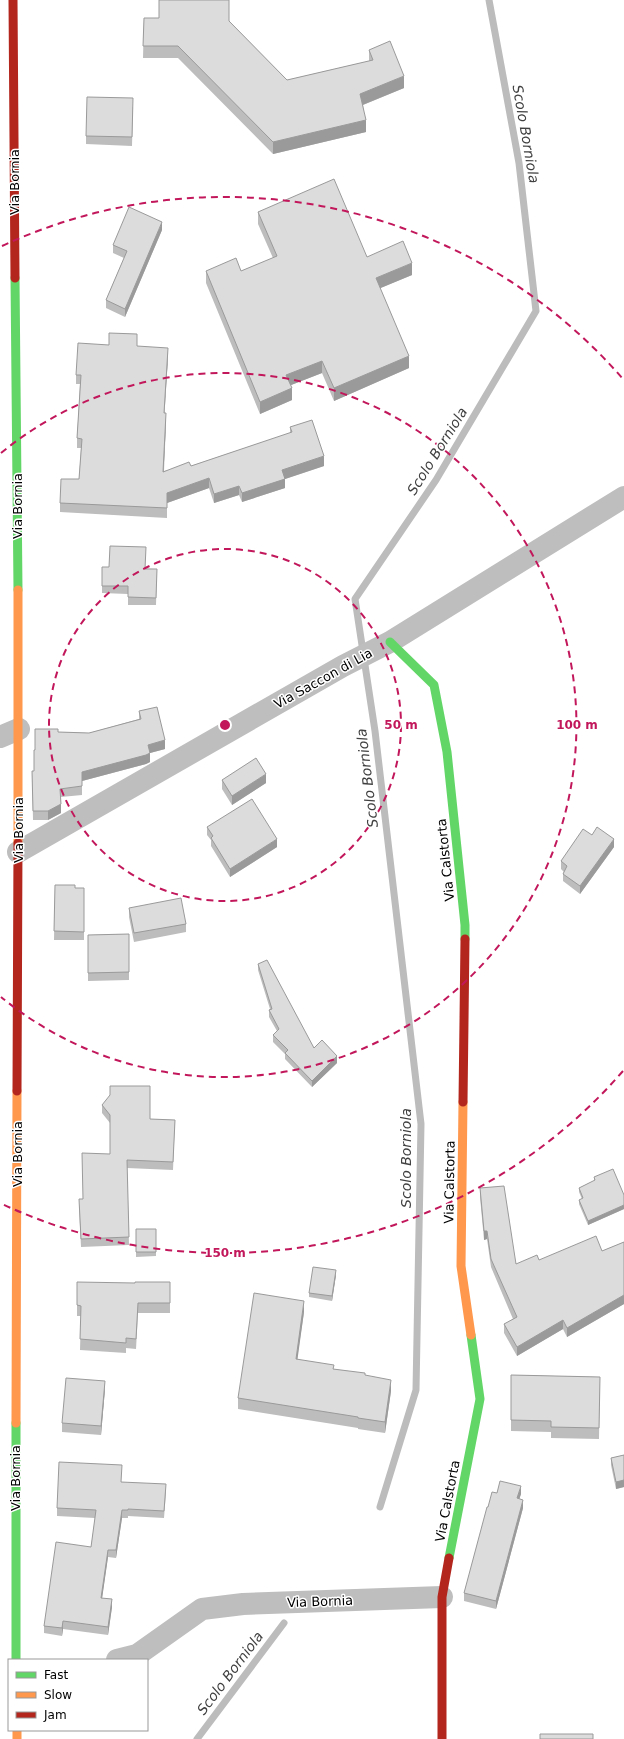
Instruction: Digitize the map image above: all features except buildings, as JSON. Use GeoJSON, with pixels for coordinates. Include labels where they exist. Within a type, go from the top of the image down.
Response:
{"type":"FeatureCollection","features":[{"type":"Feature","properties":{"kind":"street","name":"Via Bornia"},"geometry":{"type":"LineString","coordinates":[[13,0],[9,733],[18,852],[16,1659]]}},
{"type":"Feature","properties":{"kind":"street","name":"Via Saccon di Lia"},"geometry":{"type":"LineString","coordinates":[[18,852],[353,660],[382,646],[624,497]]}},
{"type":"Feature","properties":{"kind":"street","name":"Via Calstorta"},"geometry":{"type":"LineString","coordinates":[[382,646],[434,685],[447,752],[465,925],[461,1266],[480,1399],[442,1597],[442,1739]]}},
{"type":"Feature","properties":{"kind":"street","name":"Via Bornia"},"geometry":{"type":"LineString","coordinates":[[121,1659],[137,1655],[202,1609],[243,1604],[442,1597]]}},
{"type":"Feature","properties":{"kind":"waterway","name":"Scolo Borniola"},"geometry":{"type":"LineString","coordinates":[[380,1507],[416,1390],[421,1124],[375,731],[355,599],[436,480],[536,311],[519,163],[489,0]]}},
{"type":"Feature","properties":{"kind":"waterway","name":"Scolo Borniola"},"geometry":{"type":"LineString","coordinates":[[197,1739],[284,1623]]}},
{"type":"Feature","properties":{"kind":"traffic: fast"},"geometry":{"type":"LineString","coordinates":[[15,278],[18,590]]}},
{"type":"Feature","properties":{"kind":"traffic: fast"},"geometry":{"type":"LineString","coordinates":[[390,642],[434,685],[447,752],[465,925],[465,939]]}},
{"type":"Feature","properties":{"kind":"traffic: fast"},"geometry":{"type":"LineString","coordinates":[[449,1558],[480,1399],[471,1335]]}},
{"type":"Feature","properties":{"kind":"traffic: fast"},"geometry":{"type":"LineString","coordinates":[[16,1423],[16,1659]]}},
{"type":"Feature","properties":{"kind":"traffic: slow"},"geometry":{"type":"LineString","coordinates":[[18,590],[18,843]]}},
{"type":"Feature","properties":{"kind":"traffic: slow"},"geometry":{"type":"LineString","coordinates":[[16,1423],[17,1091]]}},
{"type":"Feature","properties":{"kind":"traffic: slow"},"geometry":{"type":"LineString","coordinates":[[463,1102],[461,1266],[471,1335]]}},
{"type":"Feature","properties":{"kind":"traffic: slow"},"geometry":{"type":"LineString","coordinates":[[17,1731],[17,1739]]}},
{"type":"Feature","properties":{"kind":"traffic: jam"},"geometry":{"type":"LineString","coordinates":[[13,0],[15,278]]}},
{"type":"Feature","properties":{"kind":"traffic: jam"},"geometry":{"type":"LineString","coordinates":[[17,1091],[18,843]]}},
{"type":"Feature","properties":{"kind":"traffic: jam"},"geometry":{"type":"LineString","coordinates":[[463,1102],[465,939]]}},
{"type":"Feature","properties":{"kind":"traffic: jam"},"geometry":{"type":"LineString","coordinates":[[442,1739],[442,1597],[449,1558]]}}]}
